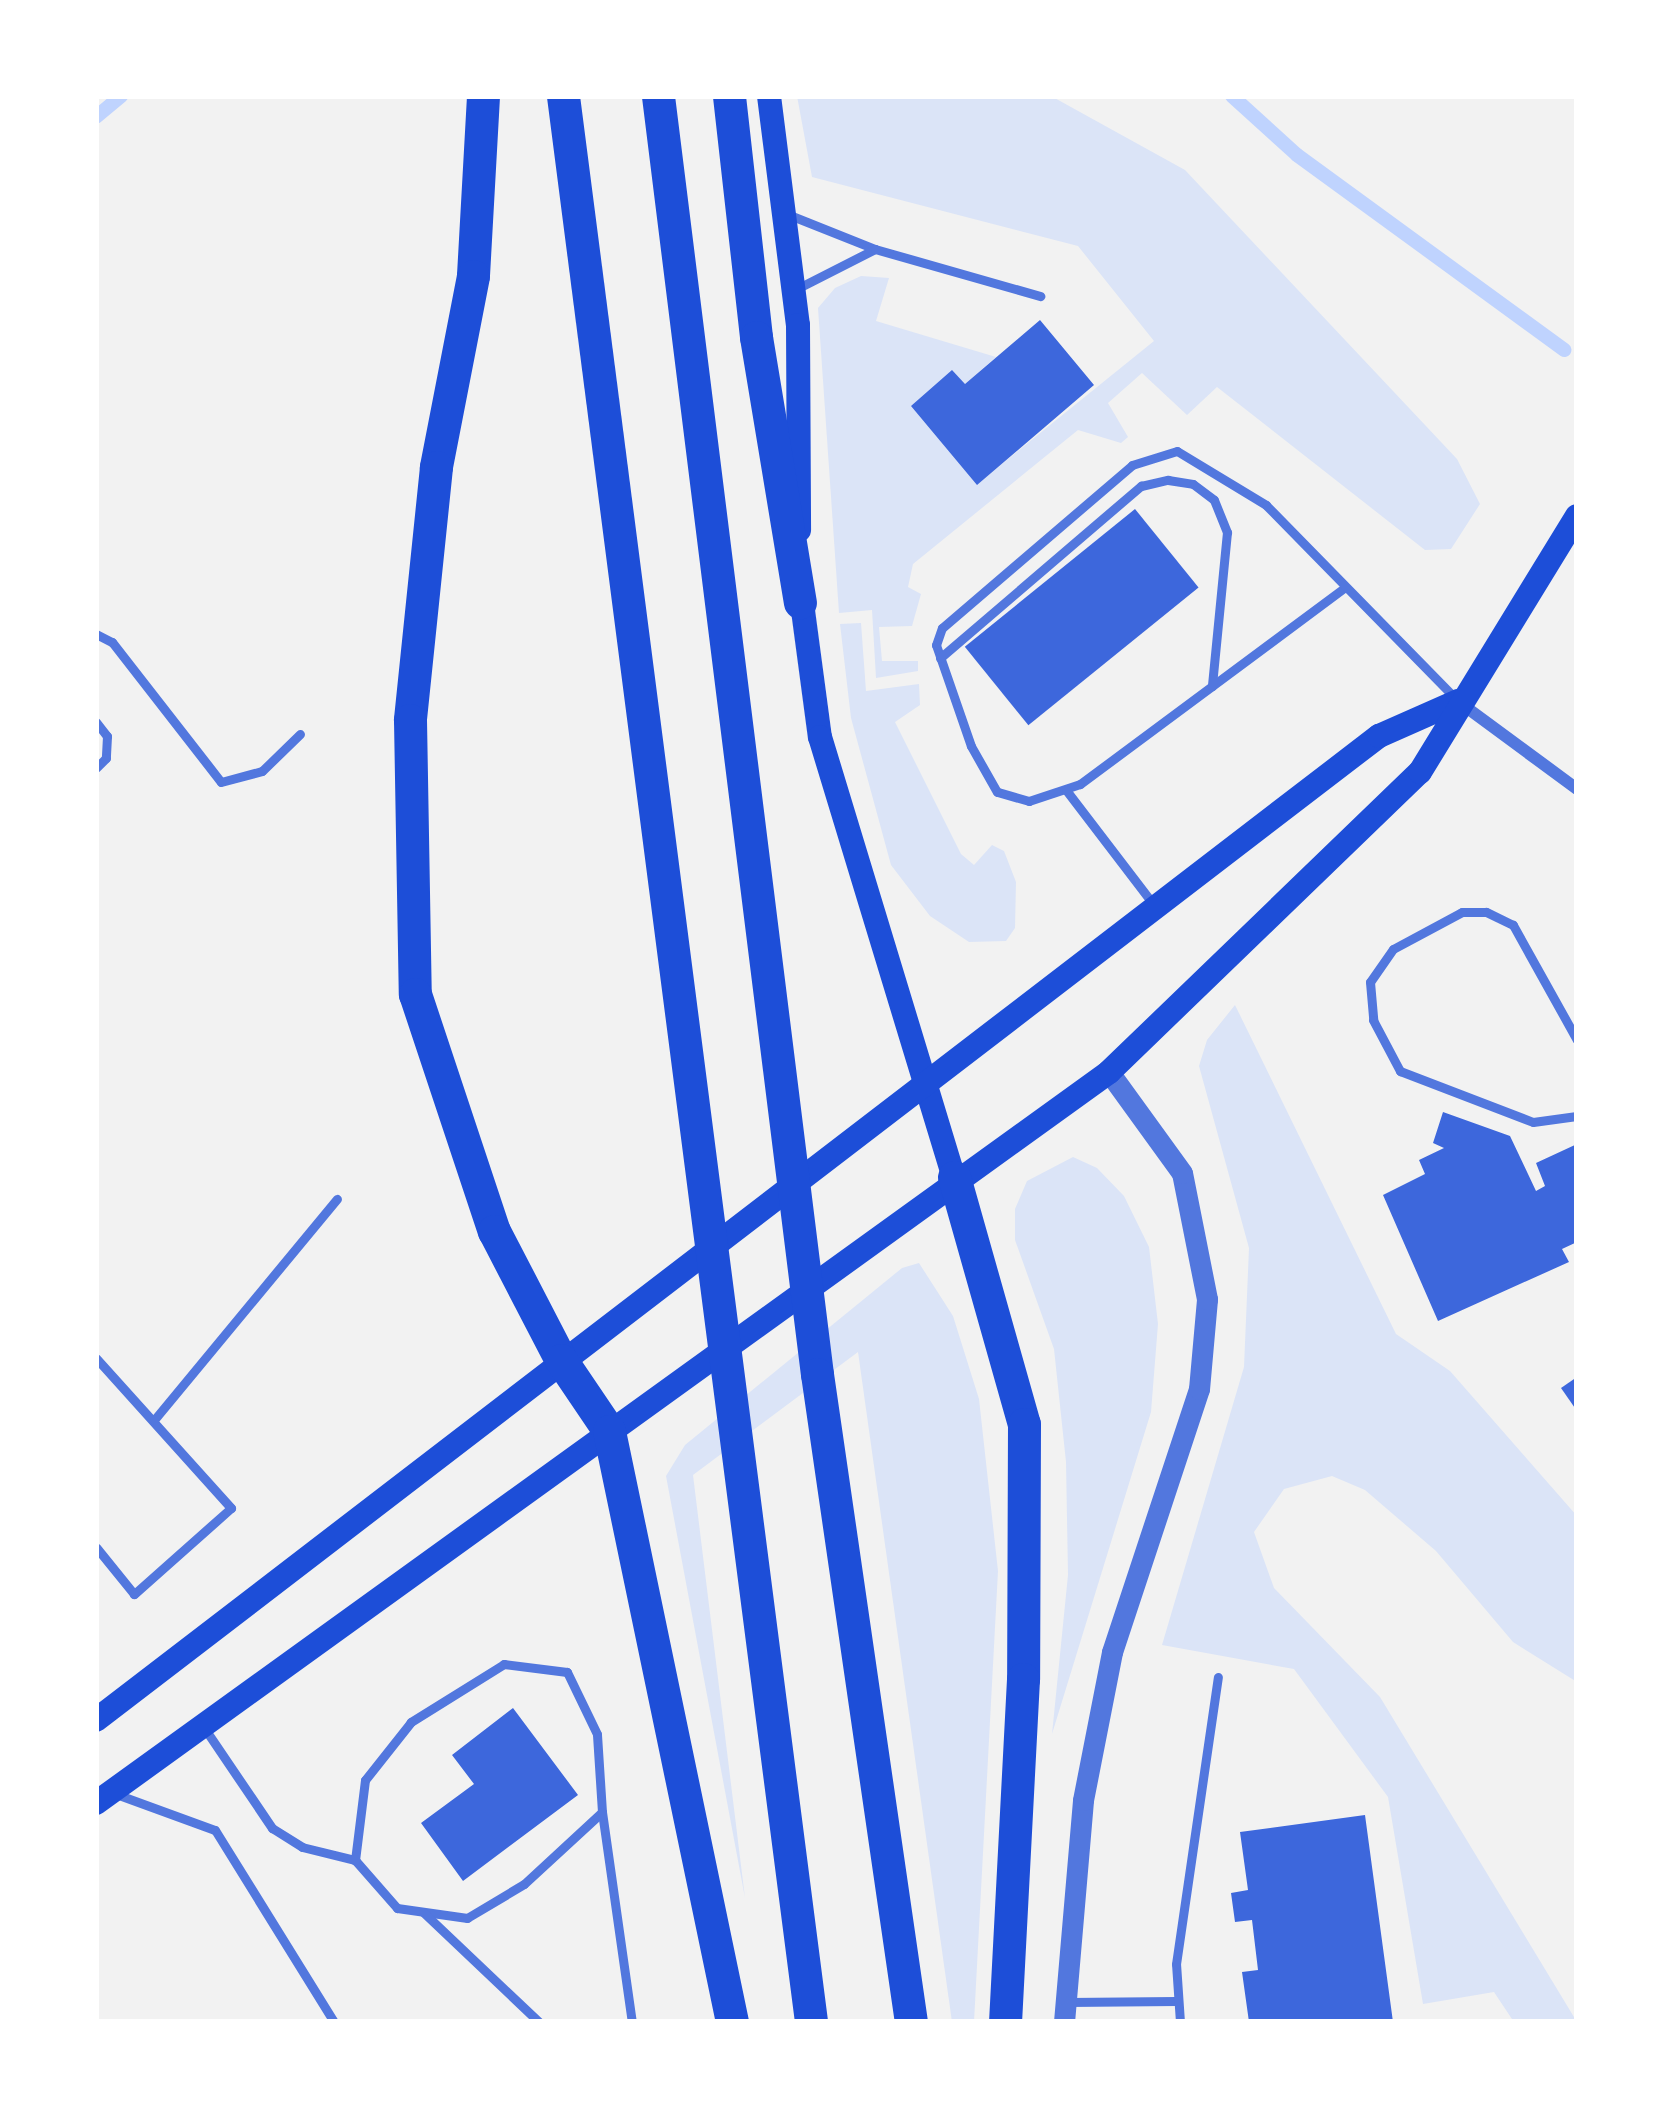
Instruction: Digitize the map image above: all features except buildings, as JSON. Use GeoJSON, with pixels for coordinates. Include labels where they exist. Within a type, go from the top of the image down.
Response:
{"type":"FeatureCollection","features":[{"type":"Feature","properties":{"kind":"highway"},"geometry":{"type":"LineString","coordinates":[[483,96],[473,276],[436,467],[410,720],[415,994],[494,1231],[561,1360],[610,1431],[732,2022]]}},
{"type":"Feature","properties":{"kind":"highway"},"geometry":{"type":"LineString","coordinates":[[562,96],[811,2022]]}},
{"type":"Feature","properties":{"kind":"highway"},"geometry":{"type":"LineString","coordinates":[[658,96],[818,1374],[911,2022]]}},
{"type":"Feature","properties":{"kind":"highway"},"geometry":{"type":"LineString","coordinates":[[729,96],[756,338],[800,602]]}},
{"type":"Feature","properties":{"kind":"highway"},"geometry":{"type":"LineString","coordinates":[[954,1177],[1024,1424],[1023,1678],[1006,2022]]}},
{"type":"Feature","properties":{"kind":"main road"},"geometry":{"type":"LineString","coordinates":[[769,96],[794,291],[800,602],[820,736],[954,1177]]}},
{"type":"Feature","properties":{"kind":"main road"},"geometry":{"type":"LineString","coordinates":[[104,1797],[954,1177],[1108,1072],[1420,772],[1458,701],[1577,516]]}},
{"type":"Feature","properties":{"kind":"main road"},"geometry":{"type":"LineString","coordinates":[[96,1720],[1379,736],[1458,701]]}},
{"type":"Feature","properties":{"kind":"street"},"geometry":{"type":"LineString","coordinates":[[1458,701],[1577,790]]}},
{"type":"Feature","properties":{"kind":"street"},"geometry":{"type":"LineString","coordinates":[[1064,2012],[1082,1800],[1112,1652],[1198,1389],[1207,1299],[1182,1173],[1108,1072]]}},
{"type":"Feature","properties":{"kind":"lane"},"geometry":{"type":"LineString","coordinates":[[784,213],[875,249],[1040,296]]}},
{"type":"Feature","properties":{"kind":"lane"},"geometry":{"type":"LineString","coordinates":[[794,291],[875,249]]}},
{"type":"Feature","properties":{"kind":"lane"},"geometry":{"type":"LineString","coordinates":[[1344,588],[1066,790],[1029,801],[997,791],[971,746],[940,658],[942,628],[1132,465],[1157,454],[1200,459],[1266,505],[1458,701]]}},
{"type":"Feature","properties":{"kind":"lane"},"geometry":{"type":"LineString","coordinates":[[940,658],[1142,486],[1168,480],[1193,484],[1214,500],[1228,532],[1212,686]]}},
{"type":"Feature","properties":{"kind":"lane"},"geometry":{"type":"LineString","coordinates":[[96,634],[112,642],[221,782],[262,771],[300,734]]}},
{"type":"Feature","properties":{"kind":"lane"},"geometry":{"type":"LineString","coordinates":[[96,722],[107,736],[106,758],[96,768]]}},
{"type":"Feature","properties":{"kind":"lane"},"geometry":{"type":"LineString","coordinates":[[1066,790],[1155,907]]}},
{"type":"Feature","properties":{"kind":"lane"},"geometry":{"type":"LineString","coordinates":[[1577,1040],[1513,926],[1486,912],[1462,912],[1393,949],[1370,982],[1373,1020],[1400,1071],[1533,1122],[1577,1116]]}},
{"type":"Feature","properties":{"kind":"lane"},"geometry":{"type":"LineString","coordinates":[[154,1420],[337,1199]]}},
{"type":"Feature","properties":{"kind":"lane"},"geometry":{"type":"LineString","coordinates":[[96,1358],[231,1508],[134,1594],[96,1546]]}},
{"type":"Feature","properties":{"kind":"lane"},"geometry":{"type":"LineString","coordinates":[[355,1860],[365,1780],[411,1722],[504,1664],[567,1672],[597,1734],[602,1812],[632,2022]]}},
{"type":"Feature","properties":{"kind":"lane"},"geometry":{"type":"LineString","coordinates":[[1180,2022],[1176,2001],[1218,1676]]}},
{"type":"Feature","properties":{"kind":"lane"},"geometry":{"type":"LineString","coordinates":[[202,1725],[272,1828],[302,1847],[355,1860],[397,1908],[466,1918],[524,1884],[602,1812]]}},
{"type":"Feature","properties":{"kind":"lane"},"geometry":{"type":"LineString","coordinates":[[104,1797],[215,1830],[334,2022]]}},
{"type":"Feature","properties":{"kind":"lane"},"geometry":{"type":"LineString","coordinates":[[423,1912],[539,2022]]}},
{"type":"Feature","properties":{"kind":"lane"},"geometry":{"type":"LineString","coordinates":[[1064,2012],[1176,2001]]}},
{"type":"Feature","properties":{"kind":"shaded area"},"geometry":{"type":"Polygon","coordinates":[[[797,96],[1051,96],[1185,170],[1457,459],[1480,504],[1451,549],[1425,550],[1217,387],[1187,415],[1142,373],[1108,403],[1128,437],[1121,443],[1078,430],[913,564],[908,587],[921,594],[912,626],[879,627],[882,661],[918,661],[918,671],[876,678],[872,610],[839,613],[818,308],[835,288],[861,276],[889,278],[876,321],[996,357],[965,384],[952,371],[977,484],[1154,341],[1078,246],[812,177],[797,96]]]}},
{"type":"Feature","properties":{"kind":"shaded area"},"geometry":{"type":"Polygon","coordinates":[[[861,623],[866,691],[919,684],[920,705],[895,722],[961,854],[974,865],[992,845],[1004,851],[1016,882],[1015,928],[1006,941],[969,942],[930,916],[891,865],[851,718],[840,624],[861,623]]]}},
{"type":"Feature","properties":{"kind":"shaded area"},"geometry":{"type":"Polygon","coordinates":[[[1235,1005],[1396,1334],[1450,1371],[1577,1516],[1577,1682],[1513,1642],[1436,1551],[1365,1490],[1332,1476],[1284,1489],[1254,1532],[1274,1588],[1380,1697],[1577,2022],[1514,2022],[1494,1992],[1423,2004],[1388,1797],[1294,1669],[1162,1645],[1244,1367],[1249,1248],[1199,1066],[1207,1040],[1235,1005]]]}},
{"type":"Feature","properties":{"kind":"shaded area"},"geometry":{"type":"Polygon","coordinates":[[[1073,1157],[1097,1168],[1124,1196],[1149,1247],[1158,1324],[1151,1412],[1052,1734],[1068,1575],[1066,1462],[1054,1349],[1015,1240],[1015,1209],[1027,1181],[1073,1157]]]}},
{"type":"Feature","properties":{"kind":"shaded area"},"geometry":{"type":"Polygon","coordinates":[[[919,1263],[953,1316],[979,1399],[998,1571],[974,2022],[952,2022],[858,1352],[693,1475],[745,1898],[666,1476],[685,1445],[902,1268],[919,1263]]]}},
{"type":"Feature","properties":{"kind":"waterway"},"geometry":{"type":"LineString","coordinates":[[96,117],[121,96]]}},
{"type":"Feature","properties":{"kind":"waterway"},"geometry":{"type":"LineString","coordinates":[[1232,96],[1297,155],[1564,350]]}}]}
